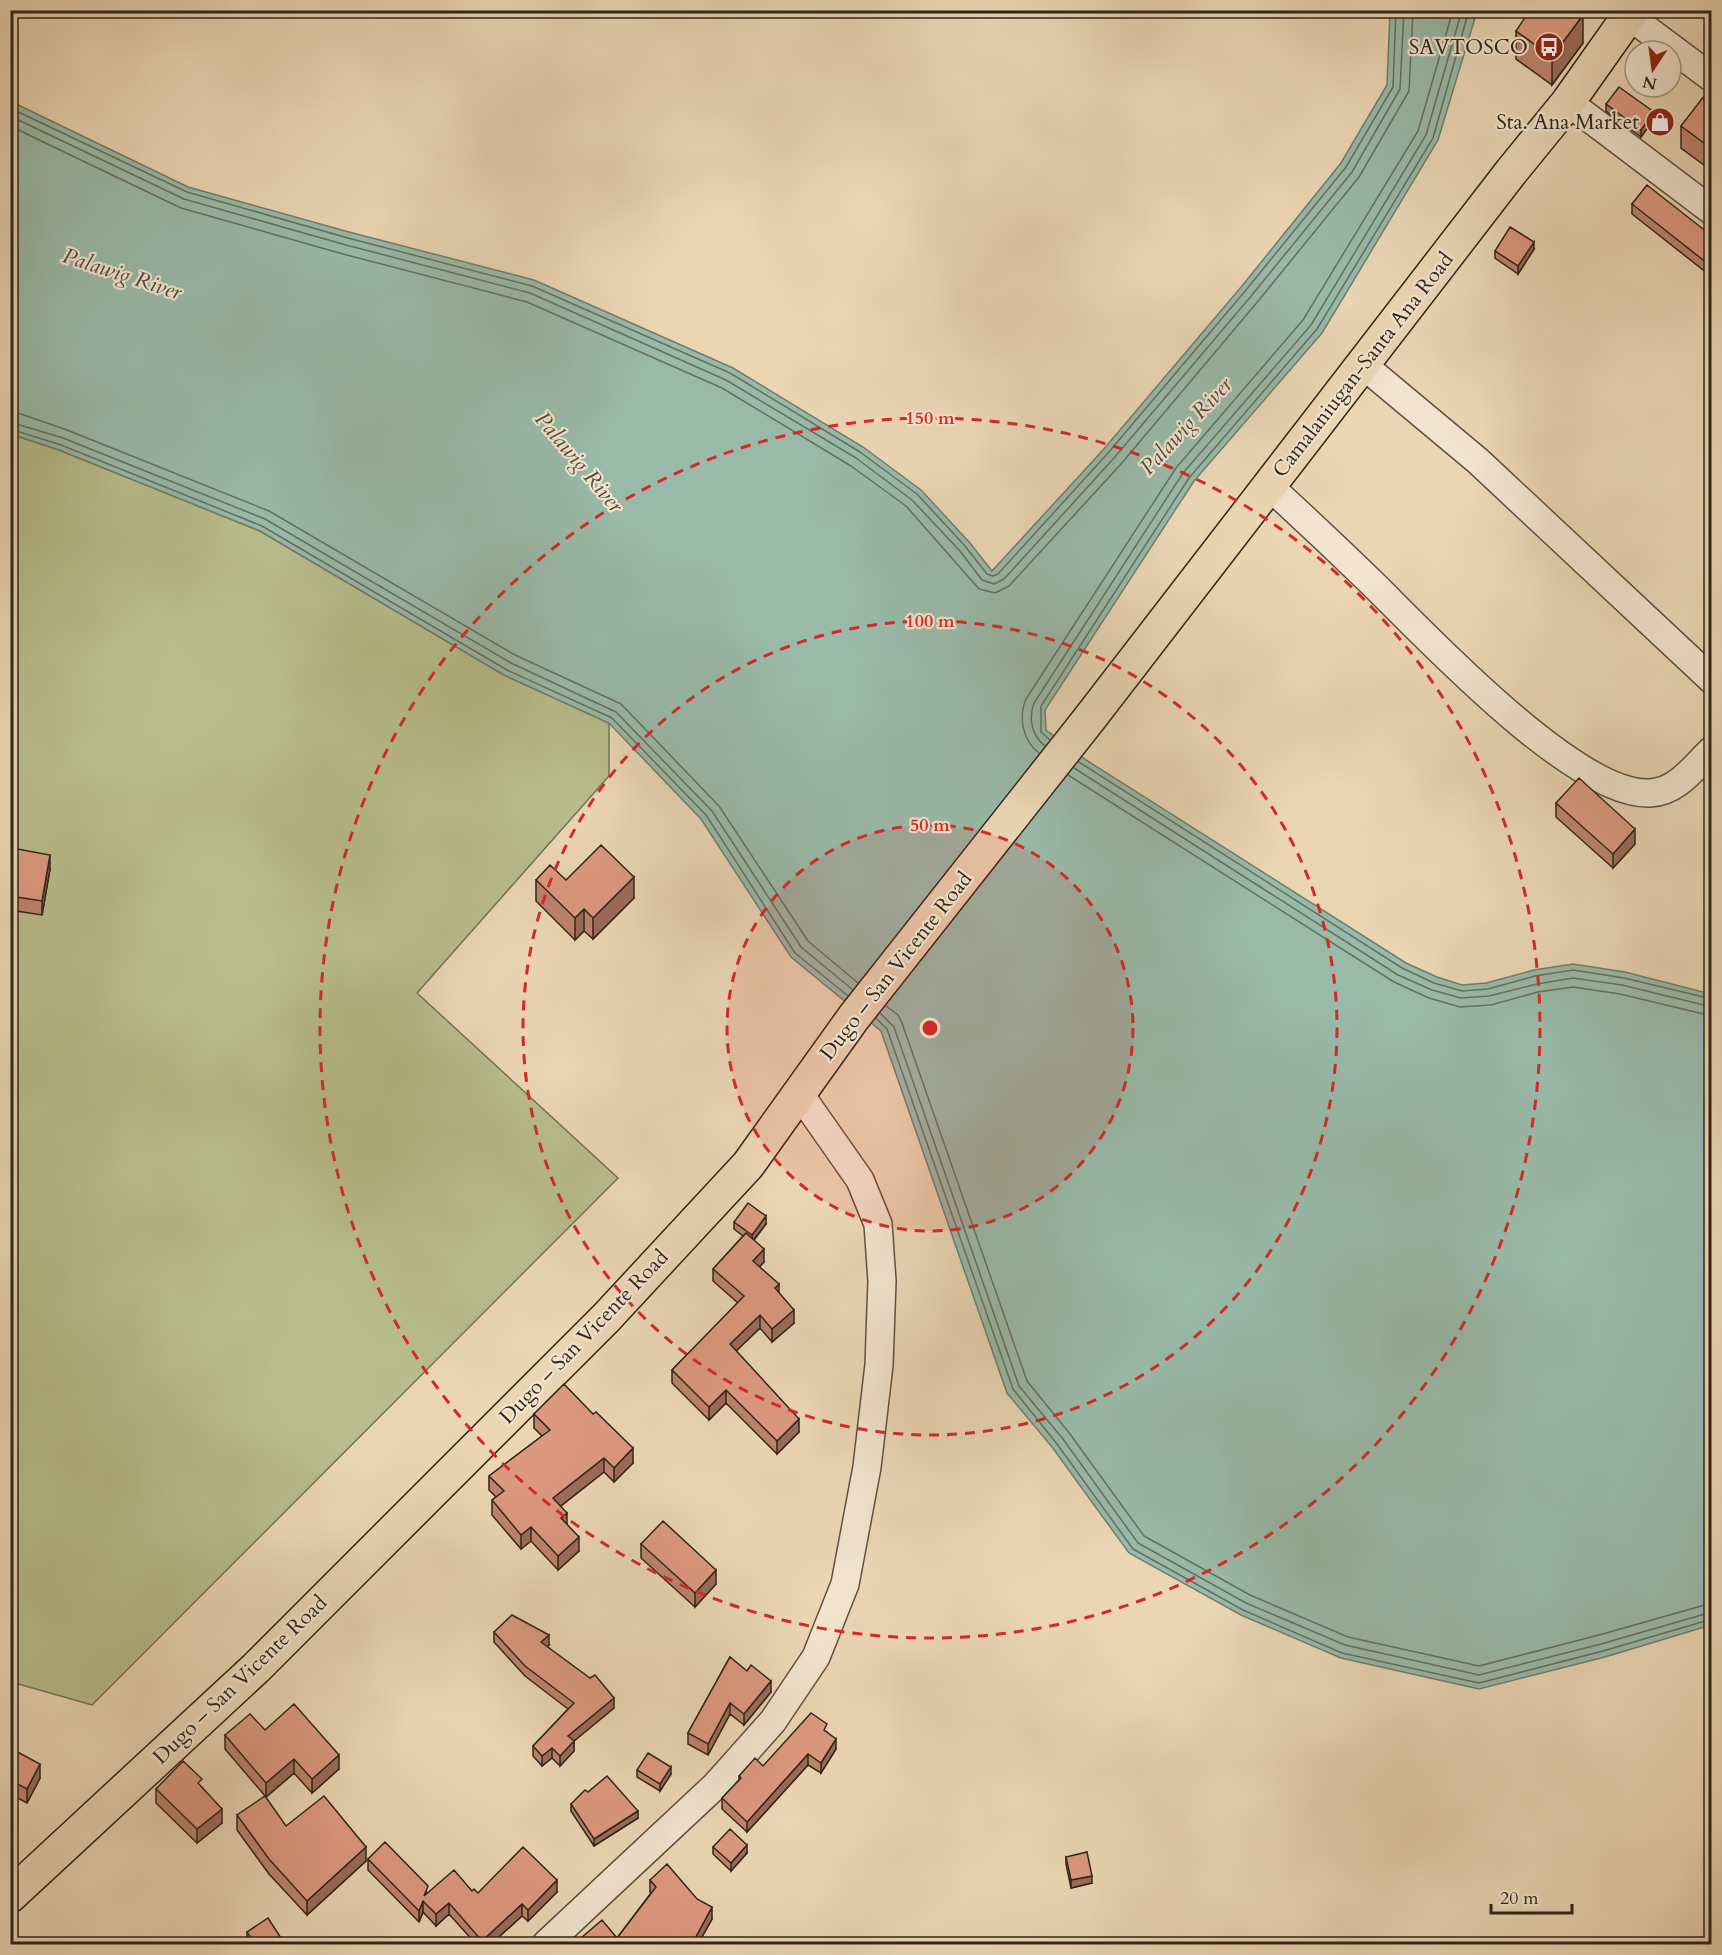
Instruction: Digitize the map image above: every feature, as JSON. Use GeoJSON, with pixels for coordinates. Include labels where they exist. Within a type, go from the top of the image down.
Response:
{"type":"FeatureCollection","features":[{"type":"Feature","properties":{"kind":"main road","name":"Camalaniugan-Santa Ana Road"},"geometry":{"type":"LineString","coordinates":[[1090,718],[1511,172],[1568,102],[1631,13]]}},
{"type":"Feature","properties":{"kind":"main road","name":"Dugo – San Vicente Road"},"geometry":{"type":"LineString","coordinates":[[10,1896],[256,1668],[606,1318],[748,1165],[854,1017],[1090,718]]}},
{"type":"Feature","properties":{"kind":"street"},"geometry":{"type":"LineString","coordinates":[[1631,13],[1712,78]]}},
{"type":"Feature","properties":{"kind":"street"},"geometry":{"type":"LineString","coordinates":[[1568,102],[1712,211]]}},
{"type":"Feature","properties":{"kind":"street"},"geometry":{"type":"LineString","coordinates":[[1363,365],[1478,461],[1712,680]]}},
{"type":"Feature","properties":{"kind":"street"},"geometry":{"type":"LineString","coordinates":[[1269,486],[1464,674],[1536,736],[1581,769],[1624,789],[1650,793],[1674,787],[1712,750]]}},
{"type":"Feature","properties":{"kind":"street"},"geometry":{"type":"LineString","coordinates":[[546,1944],[716,1785],[773,1721],[816,1658],[845,1584],[867,1467],[879,1365],[882,1281],[878,1224],[860,1180],[799,1093]]}},
{"type":"Feature","properties":{"kind":"green space"},"geometry":{"type":"Polygon","coordinates":[[[10,434],[59,450],[260,531],[504,675],[609,723],[609,776],[417,993],[618,1178],[92,1705],[11,1682],[10,434]]]}},
{"type":"Feature","properties":{"kind":"water","name":"Palawig River"},"geometry":{"type":"Polygon","coordinates":[[[1390,11],[1475,11],[1475,18],[1438,140],[1322,333],[1194,481],[1045,710],[1046,730],[1083,758],[1406,963],[1437,977],[1462,985],[1486,983],[1534,970],[1573,964],[1625,972],[1711,994],[1711,1625],[1605,1657],[1479,1689],[1341,1658],[1241,1615],[1129,1553],[1052,1447],[1007,1393],[881,1031],[791,957],[701,819],[609,723],[504,675],[260,531],[59,450],[11,434],[10,101],[188,187],[534,280],[733,368],[863,447],[921,490],[970,543],[992,571],[1103,450],[1242,286],[1341,163],[1387,85],[1390,11]]]}},
{"type":"Feature","properties":{"kind":"building"},"geometry":{"type":"Polygon","coordinates":[[[1530,10],[1576,10],[1583,15],[1552,57],[1516,31],[1530,10]]]}},
{"type":"Feature","properties":{"kind":"building"},"geometry":{"type":"Polygon","coordinates":[[[1619,87],[1623,90],[1623,99],[1636,99],[1654,112],[1641,130],[1606,104],[1619,87]]]}},
{"type":"Feature","properties":{"kind":"building"},"geometry":{"type":"Polygon","coordinates":[[[1712,88],[1712,149],[1681,126],[1712,88]]]}},
{"type":"Feature","properties":{"kind":"building"},"geometry":{"type":"Polygon","coordinates":[[[1647,185],[1712,236],[1712,267],[1632,204],[1647,185]]]}},
{"type":"Feature","properties":{"kind":"building"},"geometry":{"type":"Polygon","coordinates":[[[1510,227],[1534,242],[1518,266],[1495,251],[1510,227]]]}},
{"type":"Feature","properties":{"kind":"building"},"geometry":{"type":"Polygon","coordinates":[[[1579,778],[1635,829],[1613,854],[1556,803],[1579,778]]]}},
{"type":"Feature","properties":{"kind":"building"},"geometry":{"type":"Polygon","coordinates":[[[601,845],[634,877],[593,918],[584,909],[575,918],[536,880],[550,865],[566,880],[601,845]]]}},
{"type":"Feature","properties":{"kind":"building"},"geometry":{"type":"Polygon","coordinates":[[[12,848],[50,855],[42,901],[10,896],[12,848]]]}},
{"type":"Feature","properties":{"kind":"building"},"geometry":{"type":"Polygon","coordinates":[[[748,1203],[766,1216],[752,1235],[734,1222],[748,1203]]]}},
{"type":"Feature","properties":{"kind":"building"},"geometry":{"type":"Polygon","coordinates":[[[746,1233],[764,1249],[753,1261],[779,1284],[775,1288],[794,1310],[772,1329],[760,1315],[730,1344],[799,1419],[777,1441],[726,1390],[709,1407],[672,1370],[744,1296],[713,1269],[746,1233]]]}},
{"type":"Feature","properties":{"kind":"building"},"geometry":{"type":"Polygon","coordinates":[[[564,1384],[593,1414],[596,1412],[633,1448],[614,1468],[604,1458],[553,1498],[567,1513],[561,1518],[579,1537],[558,1556],[531,1527],[521,1535],[492,1500],[504,1491],[489,1476],[550,1430],[534,1414],[564,1384]]]}},
{"type":"Feature","properties":{"kind":"building"},"geometry":{"type":"Polygon","coordinates":[[[663,1521],[716,1570],[695,1593],[641,1544],[663,1521]]]}},
{"type":"Feature","properties":{"kind":"building"},"geometry":{"type":"Polygon","coordinates":[[[512,1615],[549,1635],[541,1642],[590,1678],[595,1675],[614,1698],[568,1736],[574,1741],[560,1756],[552,1748],[542,1756],[533,1746],[574,1703],[525,1666],[494,1632],[512,1615]]]}},
{"type":"Feature","properties":{"kind":"building"},"geometry":{"type":"Polygon","coordinates":[[[730,1657],[747,1671],[751,1665],[771,1681],[744,1714],[730,1703],[708,1744],[688,1733],[730,1657]]]}},
{"type":"Feature","properties":{"kind":"building"},"geometry":{"type":"Polygon","coordinates":[[[294,1704],[339,1755],[312,1779],[294,1759],[266,1783],[225,1735],[250,1714],[265,1730],[294,1704]]]}},
{"type":"Feature","properties":{"kind":"building"},"geometry":{"type":"Polygon","coordinates":[[[811,1713],[827,1724],[824,1730],[836,1739],[821,1763],[808,1754],[747,1822],[722,1798],[741,1778],[739,1776],[755,1758],[763,1766],[811,1713]]]}},
{"type":"Feature","properties":{"kind":"building"},"geometry":{"type":"Polygon","coordinates":[[[10,1748],[40,1764],[27,1789],[10,1780],[10,1748]]]}},
{"type":"Feature","properties":{"kind":"building"},"geometry":{"type":"Polygon","coordinates":[[[648,1753],[671,1767],[660,1784],[637,1770],[648,1753]]]}},
{"type":"Feature","properties":{"kind":"building"},"geometry":{"type":"Polygon","coordinates":[[[183,1761],[202,1779],[198,1783],[222,1809],[197,1829],[156,1789],[183,1761]]]}},
{"type":"Feature","properties":{"kind":"building"},"geometry":{"type":"Polygon","coordinates":[[[607,1776],[638,1811],[594,1839],[571,1804],[585,1790],[588,1792],[607,1776]]]}},
{"type":"Feature","properties":{"kind":"building"},"geometry":{"type":"Polygon","coordinates":[[[265,1796],[286,1826],[324,1796],[366,1847],[307,1901],[269,1859],[237,1815],[265,1796]]]}},
{"type":"Feature","properties":{"kind":"building"},"geometry":{"type":"Polygon","coordinates":[[[730,1829],[747,1845],[731,1863],[713,1847],[730,1829]]]}},
{"type":"Feature","properties":{"kind":"building"},"geometry":{"type":"Polygon","coordinates":[[[385,1842],[428,1886],[424,1896],[454,1870],[472,1891],[474,1889],[478,1893],[523,1847],[557,1880],[528,1910],[522,1904],[482,1941],[449,1903],[436,1914],[423,1901],[419,1911],[368,1859],[385,1842]]]}},
{"type":"Feature","properties":{"kind":"building"},"geometry":{"type":"Polygon","coordinates":[[[1087,1852],[1092,1876],[1071,1880],[1066,1857],[1087,1852]]]}},
{"type":"Feature","properties":{"kind":"building"},"geometry":{"type":"Polygon","coordinates":[[[667,1864],[697,1899],[712,1907],[692,1944],[574,1944],[602,1920],[617,1938],[656,1887],[650,1880],[667,1864]]]}},
{"type":"Feature","properties":{"kind":"building"},"geometry":{"type":"Polygon","coordinates":[[[268,1918],[281,1938],[272,1944],[255,1944],[247,1932],[268,1918]]]}},
{"type":"Feature","properties":{"kind":"place","name":"SAVTOSCO"},"geometry":{"type":"Point","coordinates":[1549,47]}},
{"type":"Feature","properties":{"kind":"place","name":"Sta. Ana Market"},"geometry":{"type":"Point","coordinates":[1660,122]}}]}
